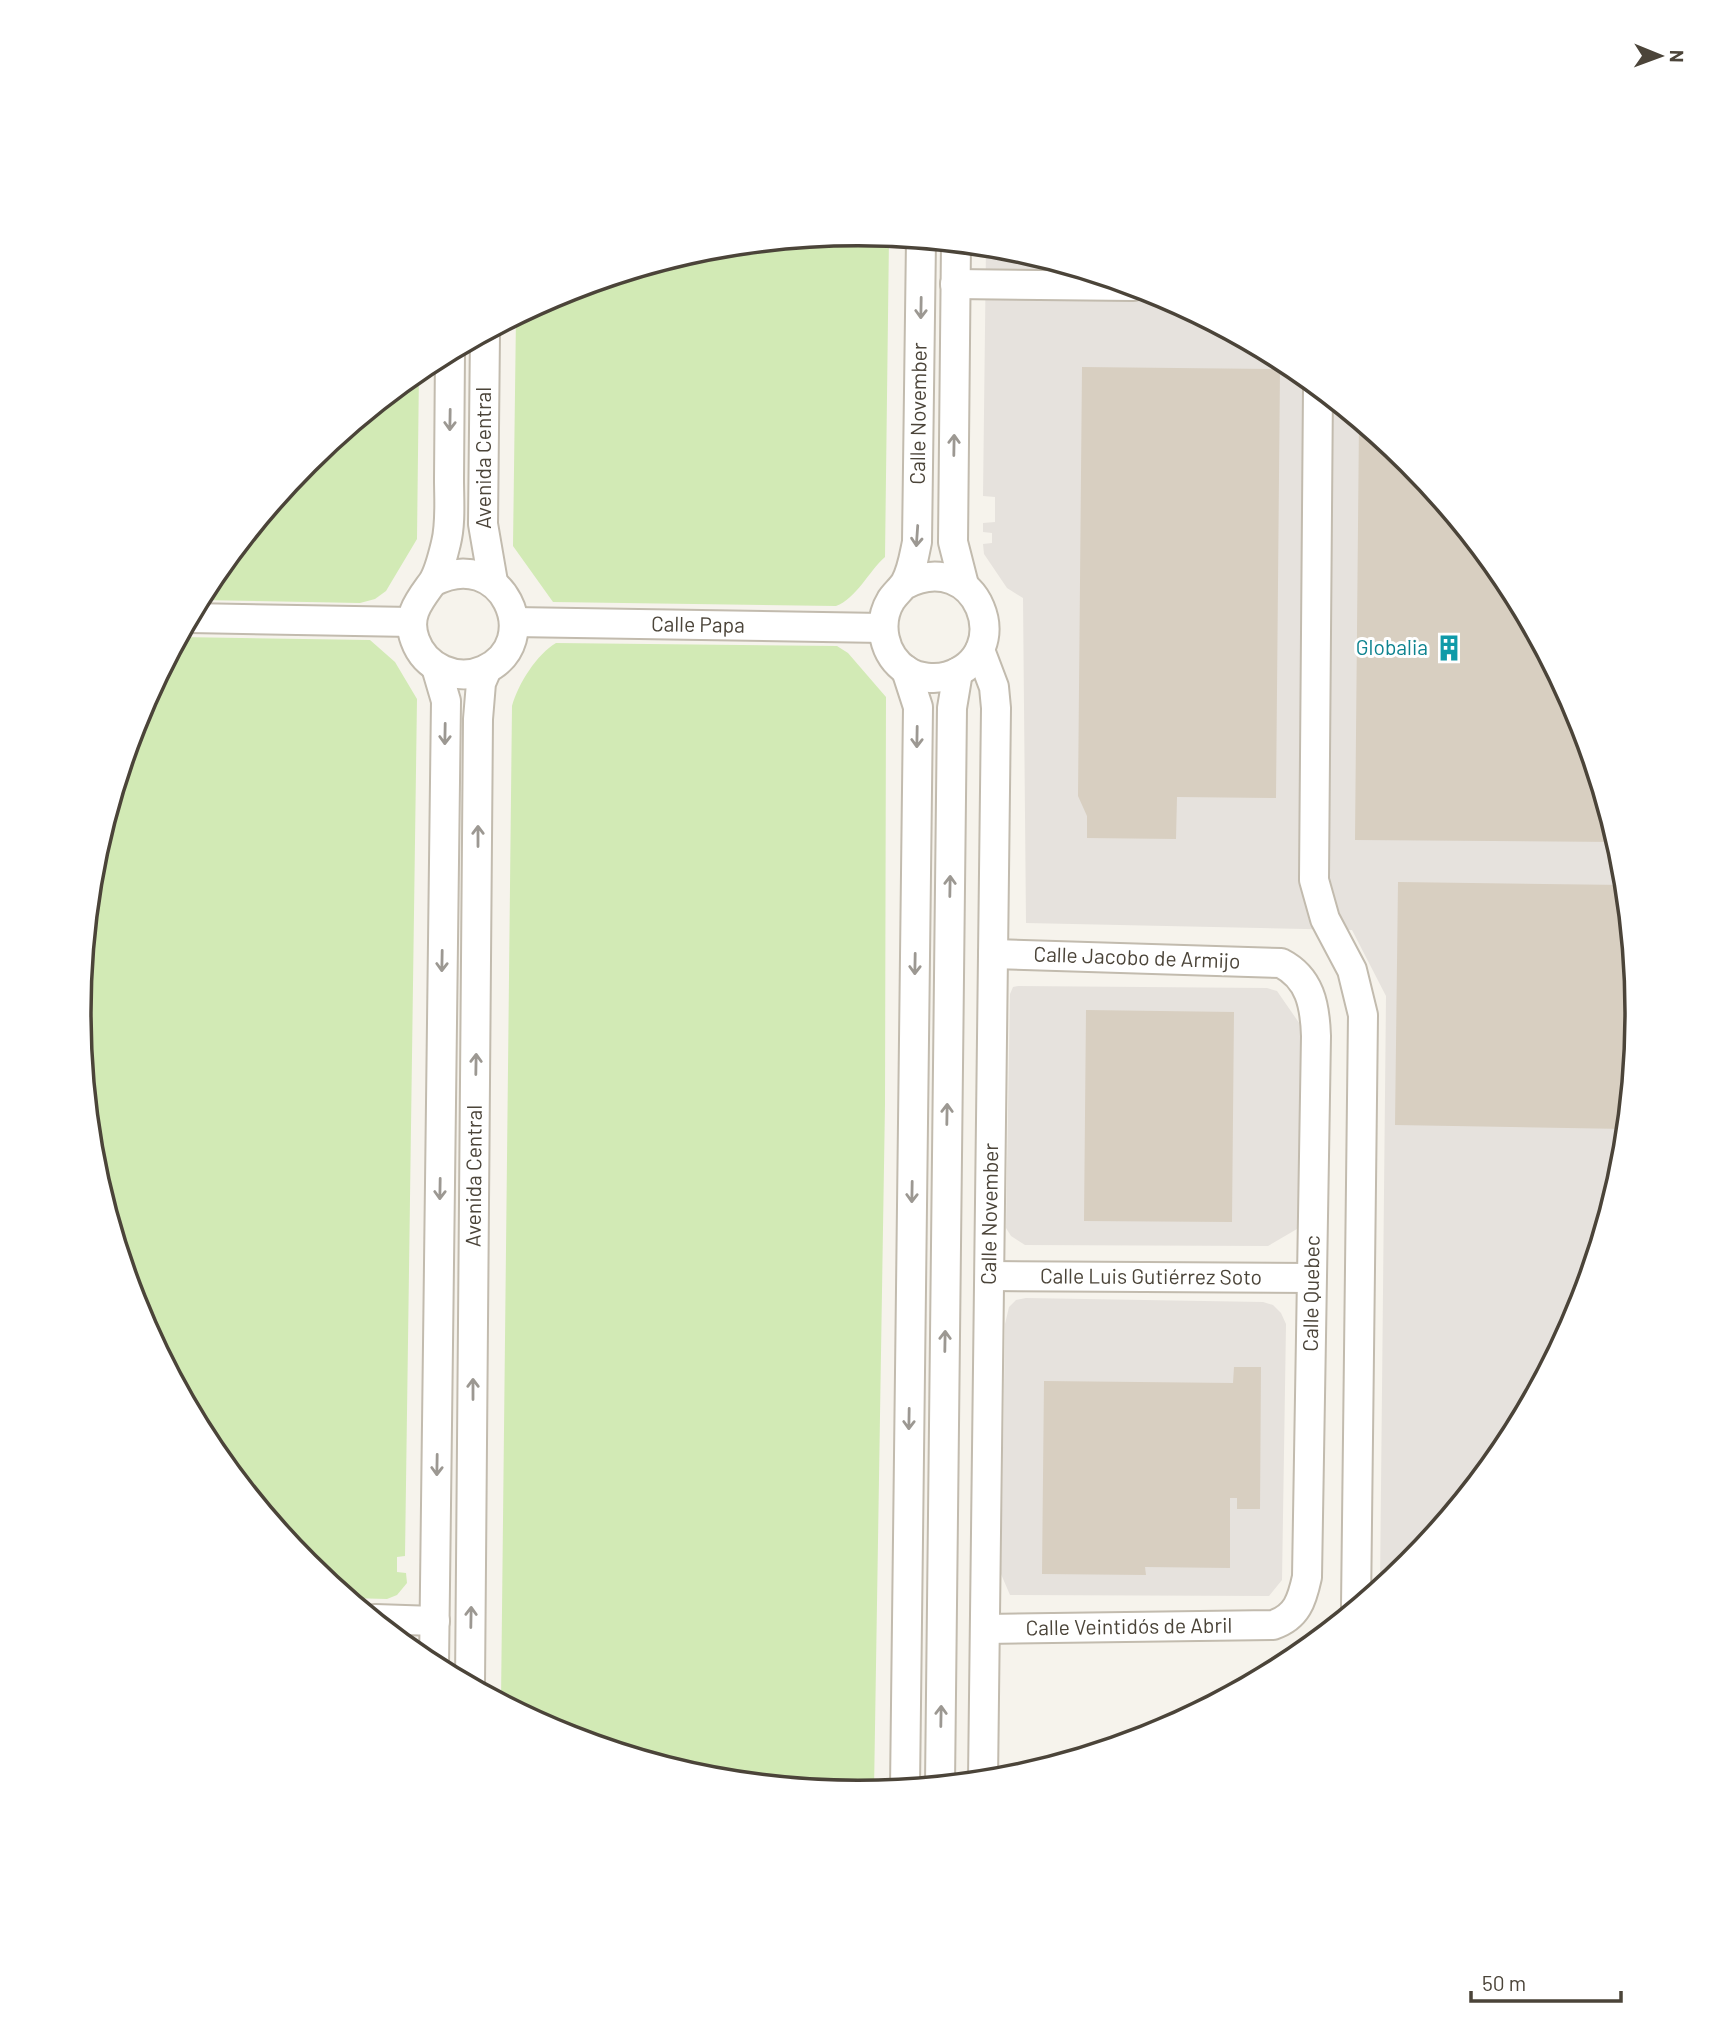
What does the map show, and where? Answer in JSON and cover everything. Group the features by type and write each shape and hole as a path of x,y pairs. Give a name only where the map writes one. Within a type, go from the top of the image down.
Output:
{"street":[{"name":"Calle November","path":"904,585 917,542 921,249"},
{"name":"Calle November","path":"956,253 953,542 964,585"},
{"path":"955,284 1100,285"},
{"name":"Avenida Central","path":"485,344 483,524 493,582"},
{"name":"Avenida Central","path":"433,582 447,540 450,364"},
{"path":"1318,399 1314,880 1325,919 1352,970 1363,1015 1356,1596"},
{"path":"457,573 469,573 493,582 504,593 514,622 507,649 487,669 461,675 436,667 423,655 414,640 412,622 422,593 433,582 457,573"},
{"path":"928,576 940,576 964,585 978,601 985,622 979,650 971,663 958,672 932,678 906,670 894,659 886,645 883,628 885,612 892,597 904,585 928,576"},
{"path":"201,618 412,622"},
{"name":"Calle Papa","path":"514,622 883,628"},
{"name":"Calle November","path":"979,650 994,687 996,708 983,1769"},
{"name":"Avenida Central","path":"434,1652 446,701 436,667"},
{"name":"Avenida Central","path":"470,1675 478,719 481,683 487,669"},
{"path":"905,1778 918,707 906,670"},
{"name":"Calle November","path":"940,1775 952,708 958,672"},
{"name":"Calle Jacobo de Armijo","path":"993,954 1281,963"},
{"name":"Calle Quebec","path":"1273,1625 1286,1620 1296,1611 1307,1577 1315,1012 1303,980 1281,963"},
{"name":"Calle Luis Gutiérrez Soto","path":"990,1276 1311,1278"},
{"path":"388,1619 435,1620"},
{"name":"Calle Veintidós de Abril","path":"985,1629 1273,1625"}],"shaded area":[{"path":"986,257 1057,272 1152,304 1242,349 1284,375 1364,436 1400,471 1435,507 1496,587 1546,674 1567,719 1599,814 1610,863 1623,963 1623,1063 1610,1163 1599,1212 1567,1307 1522,1397 1467,1480 1435,1519 1380,1574 1386,996 1352,930 1026,923 1023,598 1007,588 984,554 983,544 992,543 992,533 983,532 983,523 995,522 995,497 983,496"},
{"path":"1013,987 1267,988 1277,991 1304,1030 1303,1217 1297,1229 1268,1246 1025,1245 1011,1236 1006,1228 1010,994"},
{"path":"1016,1300 1263,1302 1273,1305 1281,1313 1286,1324 1282,1580 1269,1596 1010,1595 1001,1574 1005,1324 1009,1307"}],"green space":[{"path":"889,247 885,557 850,597 836,606 553,602 513,546 516,327 564,304 611,287 708,261 808,248"},
{"path":"419,384 417,539 386,591 375,599 360,603 212,600 249,546 281,507 352,436"},
{"path":"190,637 370,640 395,662 417,699 405,1556 397,1557 397,1572 406,1573 407,1583 397,1595 387,1599 362,1598 352,1590 281,1519 220,1439 170,1352 149,1307 117,1212 106,1163 93,1063 91,1013 98,913 117,814 132,766 149,719"},
{"path":"556,643 837,646 848,653 886,697 885,1104 874,1779 808,1778 758,1773 659,1754 564,1722 501,1691 512,706 529,670"}],"building":[{"path":"1082,367 1274,369 1280,373 1276,798 1177,797 1176,839 1087,838 1087,816 1078,796"},
{"name":"Globalia","path":"1359,432 1435,507 1496,587 1522,630 1567,719 1599,814 1605,842 1355,840"},
{"path":"1398,882 1613,885 1623,963 1625,1013 1623,1063 1615,1129 1395,1125"},
{"path":"1086,1010 1234,1012 1232,1222 1084,1221"},
{"path":"1234,1367 1261,1367 1260,1509 1237,1509 1237,1498 1230,1498 1230,1568 1145,1567 1146,1575 1042,1574 1044,1381 1233,1383"}],"place":[{"name":"Globalia","path":"1449,648"}]}
